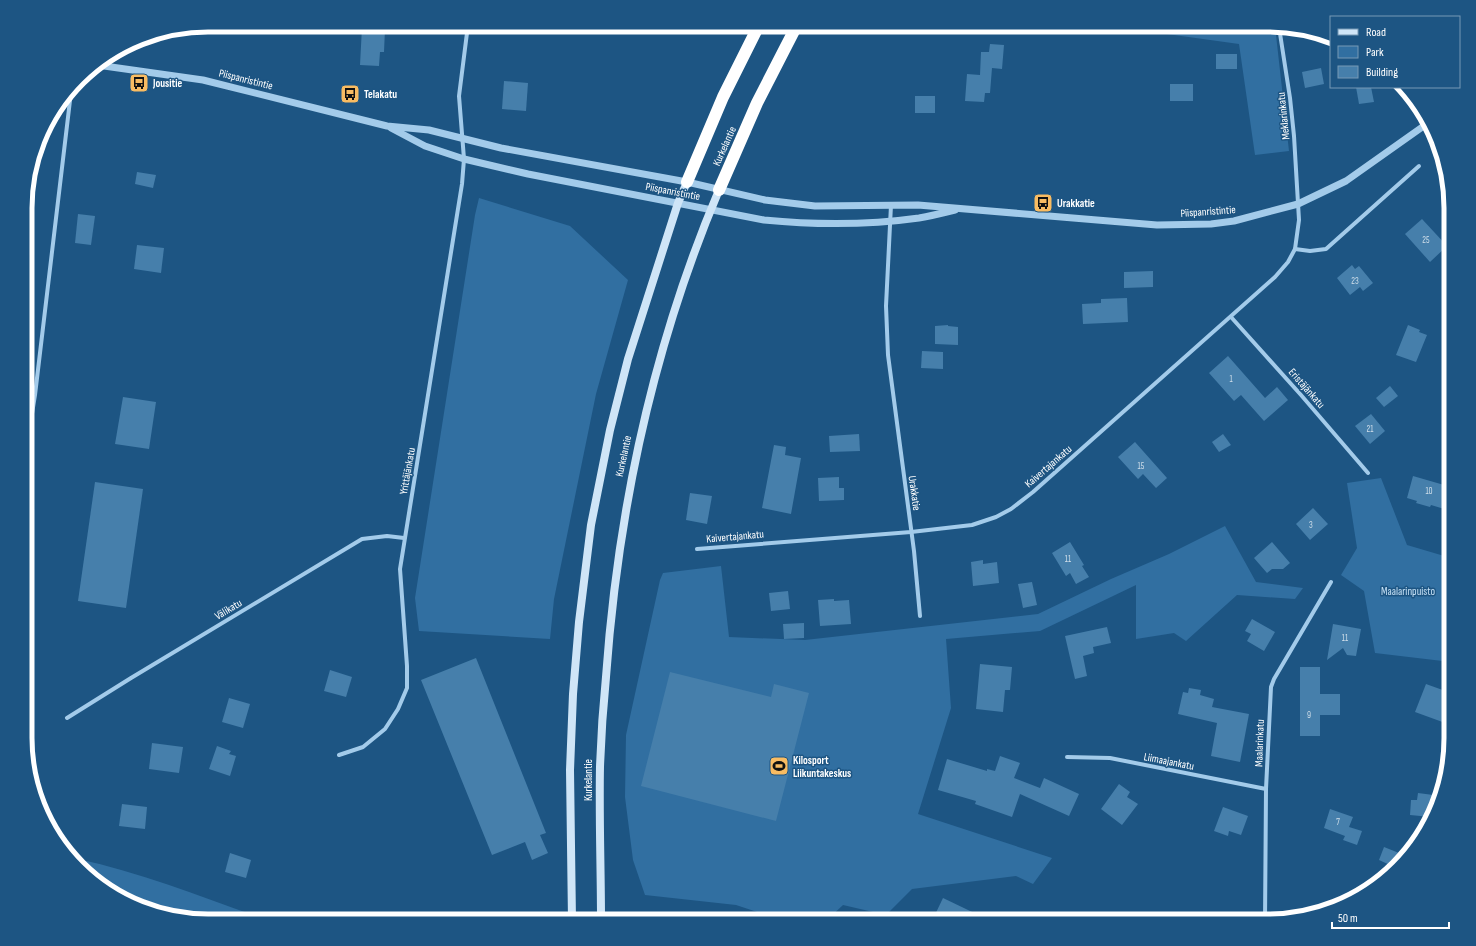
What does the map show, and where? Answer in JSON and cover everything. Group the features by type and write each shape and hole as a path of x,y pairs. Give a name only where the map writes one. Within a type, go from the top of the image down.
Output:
{"highway":[{"name":"Kurkelantie","path":"687,182 723,97 756,32"},
{"name":"Kurkelantie","path":"719,190 757,103 793,32"}],"main road":[{"name":"Kurkelantie","path":"572,914 570,770 573,694 579,622 591,525 610,430 628,359 678,203 687,182"},
{"name":"Kurkelantie","path":"601,914 600,766 610,620 622,528 639,444 657,367 680,292 700,236 719,190"}],"street":[{"path":"464,159 459,96 467,32"},
{"name":"Meklarinkatu","path":"1280,32 1290,98 1298,204"},
{"name":"Piispanristintie","path":"104,66 204,80 387,126 430,130 501,148 687,182 765,200 815,206 918,205 1157,225 1211,224 1234,221 1298,204 1346,181 1424,126"},
{"path":"32,410 70,98"},
{"name":"Piispanristintie","path":"387,126 425,146 464,159 528,174 764,220 799,223 889,221 920,218 963,209"},
{"name":"Yrittäjänkatu","path":"339,755 363,747 385,729 398,709 407,688 408,666 401,595 400,568 404,538 418,465 462,184 464,159"},
{"path":"1295,249 1310,252 1326,249 1419,166"},
{"name":"Kaivertajankatu","path":"697,549 911,532 983,522 996,518 1011,509 1039,487 1276,277 1288,262 1295,249 1299,220 1298,204"},
{"name":"Urakkatie","path":"891,205 889,221 886,306 888,355 911,532 920,616"},
{"name":"Eristäjänkatu","path":"1232,317 1301,394 1368,473"},
{"name":"Välikatu","path":"67,718 362,539 387,536 404,538"},
{"name":"Maalarinkatu","path":"1265,914 1266,788 1270,696 1272,683 1331,582"},
{"name":"Liimaajankatu","path":"1067,757 1110,758 1266,788"}],"green space":[{"path":"1152,32 1276,32 1289,151 1255,155 1239,44"},
{"path":"479,198 570,226 628,280 596,394 554,599 550,639 419,631 415,598 475,215"},
{"name":"Maalarinpuisto","path":"1381,478 1407,545 1444,556 1444,661 1375,653 1364,591 1341,575 1357,548 1347,483"},
{"name":"Kilosport Liikuntakeskus","path":"1225,526 1256,582 1303,588 1295,599 1237,595 1186,641 1174,633 1136,639 1136,585 1040,631 946,639 951,708 918,814 1052,858 1033,884 1016,876 912,889 887,914 843,905 833,914 764,914 736,905 645,895 633,860 625,797 626,735 660,580 663,573 721,566 729,637 805,640 1038,614 1111,579 1169,554"},
{"path":"82,860 151,879 251,914 197,914 185,912 129,895 101,878"}],"building":[{"path":"362,32 385,32 384,52 380,52 379,66 360,65"},
{"path":"990,44 1004,45 1002,69 992,68 990,93 985,93 984,102 965,101 967,74 980,75 981,52 989,52"},
{"path":"1216,54 1237,54 1237,69 1216,69"},
{"path":"1321,68 1324,84 1305,88 1302,72"},
{"path":"504,81 528,83 526,111 502,109"},
{"path":"1170,84 1193,84 1193,101 1170,101"},
{"path":"1356,88 1371,88 1374,102 1359,104"},
{"path":"915,96 935,96 935,113 915,113"},
{"path":"137,172 156,175 153,188 135,184"},
{"path":"78,214 95,216 91,245 75,243"},
{"path":"1422,219 1444,243 1444,249 1430,262 1405,234"},
{"path":"137,245 164,248 161,273 134,269"},
{"path":"1352,265 1355,269 1359,266 1373,283 1363,291 1360,287 1350,295 1337,278"},
{"path":"1153,271 1153,287 1124,288 1124,272"},
{"path":"1127,298 1128,322 1083,324 1082,304 1101,303 1101,299"},
{"path":"948,325 958,327 958,345 935,344 935,326"},
{"path":"1408,325 1427,335 1416,362 1396,355"},
{"path":"922,351 943,352 943,369 921,368"},
{"path":"1228,356 1265,398 1277,387 1288,400 1264,421 1241,395 1234,401 1209,373"},
{"path":"1390,386 1398,396 1384,407 1376,398"},
{"path":"123,397 156,402 149,449 115,444"},
{"path":"1371,414 1385,431 1370,444 1355,426"},
{"path":"859,434 860,451 830,452 829,436"},
{"path":"1223,434 1231,445 1219,452 1212,442"},
{"path":"1135,442 1167,478 1156,488 1143,474 1138,479 1118,457"},
{"path":"774,445 786,447 785,455 801,458 791,514 762,508"},
{"path":"1413,476 1444,485 1444,509 1416,503 1417,501 1407,498"},
{"path":"839,477 839,488 844,488 844,500 819,501 818,478"},
{"path":"95,482 143,489 126,608 78,601"},
{"path":"690,493 712,496 707,524 686,520"},
{"path":"1313,508 1328,524 1310,540 1296,524"},
{"path":"1070,542 1084,565 1082,566 1089,577 1076,584 1070,573 1066,576 1052,553"},
{"path":"1272,542 1290,563 1283,569 1272,569 1267,573 1254,558"},
{"path":"983,560 983,564 997,562 999,583 973,586 971,562"},
{"path":"1032,582 1037,605 1023,608 1018,584"},
{"path":"788,591 790,609 771,611 769,593"},
{"path":"834,599 834,601 849,600 851,624 820,626 818,600"},
{"path":"1252,619 1275,632 1264,651 1247,641 1251,634 1245,631"},
{"path":"804,623 804,638 784,639 783,624"},
{"path":"1333,624 1361,629 1356,656 1347,655 1343,648 1327,660"},
{"path":"1107,627 1111,643 1093,647 1094,653 1083,656 1087,676 1075,679 1065,636"},
{"path":"476,658 546,833 540,835 548,853 532,860 525,842 492,855 421,680"},
{"path":"980,664 1012,667 1010,690 1005,690 1003,712 976,709"},
{"path":"1300,667 1320,667 1320,694 1340,694 1340,715 1320,715 1320,736 1300,736"},
{"path":"330,670 352,677 346,697 324,691"},
{"path":"670,672 771,697 774,684 809,693 776,821 641,786"},
{"path":"1426,684 1444,690 1444,723 1415,712"},
{"path":"1189,688 1201,690 1200,695 1214,699 1212,707 1249,714 1240,762 1211,756 1217,723 1178,714 1183,692 1188,693"},
{"path":"229,698 250,704 243,728 222,722"},
{"path":"152,743 183,747 179,773 149,769"},
{"path":"217,746 231,751 229,754 236,756 230,776 209,769"},
{"path":"1000,756 1020,763 1014,778 1040,788 1044,778 1079,794 1069,816 1020,794 1012,817 975,804 976,801 938,790 947,759 987,771 987,769 995,771"},
{"path":"1119,784 1130,792 1127,797 1138,804 1122,825 1101,809"},
{"path":"1418,793 1435,795 1426,816 1410,815 1411,800 1417,800"},
{"path":"122,804 147,807 145,829 119,826"},
{"path":"1223,807 1248,816 1241,835 1229,831 1228,836 1214,831"},
{"path":"1330,809 1353,817 1349,827 1362,831 1357,845 1343,840 1345,836 1324,828"},
{"path":"1384,847 1399,853 1389,865 1379,860"},
{"path":"230,853 251,860 246,878 225,872"},
{"path":"943,898 976,914 935,914"}],"place":[{"name":"Jousitie","path":"139,83"},
{"name":"Telakatu","path":"350,94"},
{"name":"Urakkatie","path":"1043,203"},
{"name":"Kilosport Liikuntakeskus","path":"779,766"}]}
